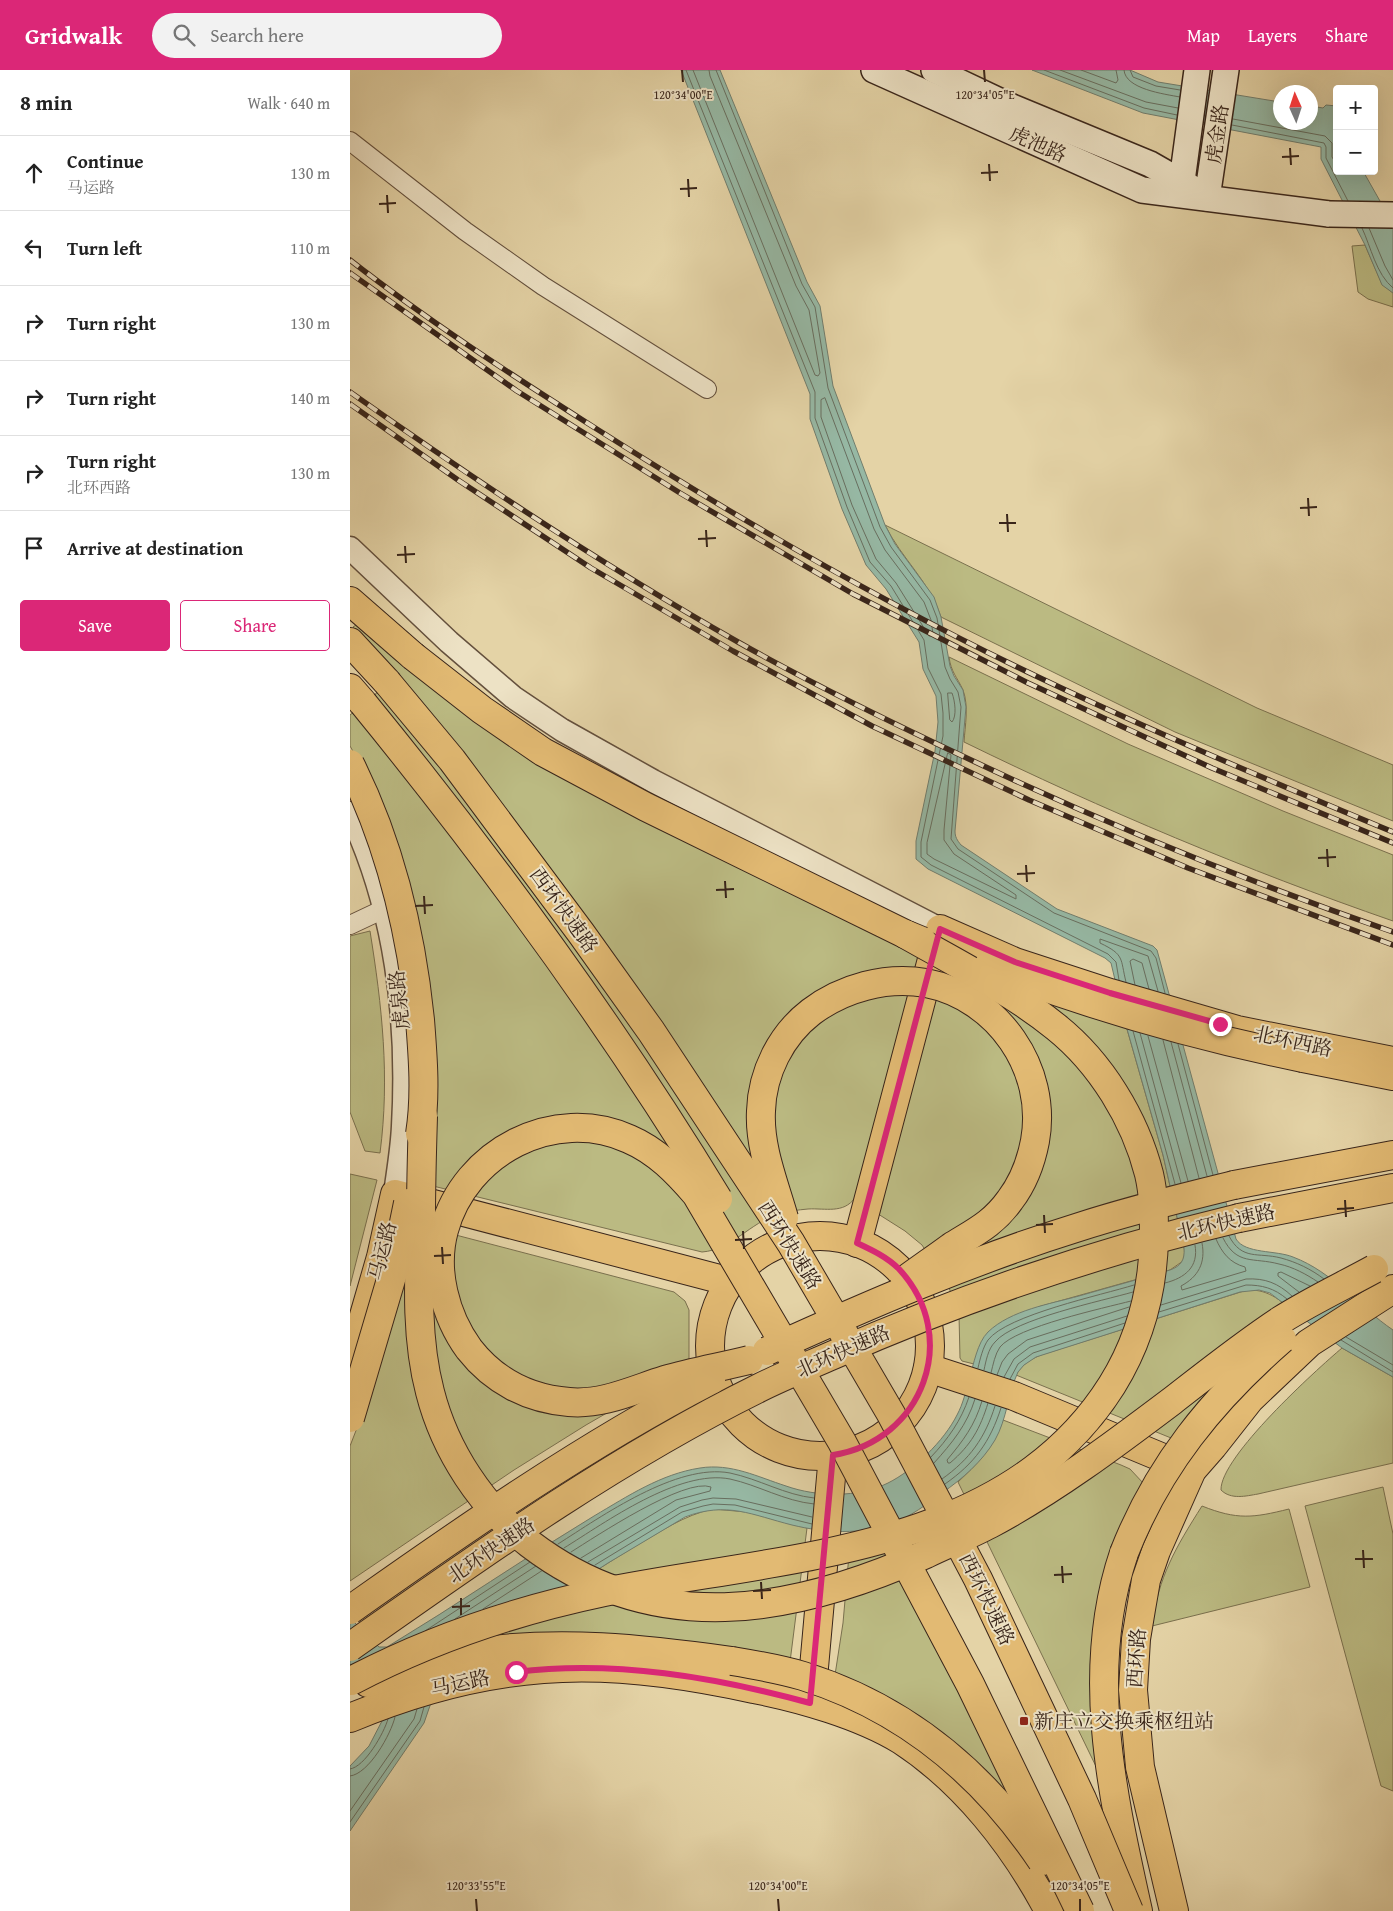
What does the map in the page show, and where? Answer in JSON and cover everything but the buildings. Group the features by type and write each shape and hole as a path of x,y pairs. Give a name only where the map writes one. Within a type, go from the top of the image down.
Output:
{"main road":[{"name":"虎池路","path":"874,70 1142,190 1181,188"},
{"name":"虎池路","path":"934,70 1012,107 1150,164 1181,188 1207,198 1329,214 1393,214"},
{"name":"虎金路","path":"1181,188 1197,70"},
{"name":"虎金路","path":"1207,198 1226,70"},
{"path":"350,601 413,656 482,710 543,752 646,807 905,934 990,982 1043,1016 1068,1037 1090,1061 1112,1091 1133,1129 1143,1156 1151,1187 1154,1219 1151,1287 1141,1324 1126,1360 1090,1417 1046,1460 1005,1489 983,1502 954,1515 841,1550 607,1592 546,1607 404,1654 354,1695"},
{"name":"西环快速路","path":"350,642 387,682 452,760 581,933 651,1031 791,1244 891,1414 978,1579 1082,1800 1128,1911"},
{"name":"西环快速路","path":"356,695 482,852 623,1049 683,1142 797,1331 941,1590 1050,1817 1090,1911"},
{"path":"350,764 379,830 398,894 416,981 422,1039 418,1280 420,1327 427,1382 433,1406 465,1473 499,1517 525,1540 558,1564 585,1578 626,1594 662,1603 699,1607 734,1607 805,1597 875,1576 993,1523 1074,1471 1130,1432 1279,1321 1384,1265"},
{"name":"北环西路","path":"940,929 1015,962 1110,993 1237,1030 1393,1061"},
{"path":"857,1243 940,929"},
{"path":"905,934 1038,986 1178,1029 1303,1058 1393,1076"},
{"path":"791,1244 764,1147 761,1110 764,1084 770,1066 793,1028 830,999 861,987 888,982 915,982 939,987 962,996 982,1010 1010,1036 1024,1058 1033,1080 1038,1105 1038,1124 1028,1168 1010,1201 989,1223 953,1246 873,1303"},
{"path":"350,1418 394,1266 414,1170 422,1116"},
{"path":"749,1360 665,1380 596,1401 572,1402 552,1400 521,1391 495,1375 475,1356 460,1335 450,1312 442,1280 440,1256 444,1230 455,1201 474,1174 505,1148 539,1133 567,1128 593,1129 628,1138 660,1157 682,1178 696,1194 842,1442 970,1684 1080,1911"},
{"name":"北环快速路","path":"350,1610 511,1499 587,1450 677,1397 749,1360 873,1303 1075,1228 1153,1205 1234,1185 1393,1155"},
{"name":"北环快速路","path":"350,1647 528,1524 600,1478 693,1423 760,1388 886,1332 990,1291 1085,1259 1154,1239 1239,1218 1393,1188"},
{"path":"395,1194 731,1282"},
{"name":"马运路","path":"350,1364 381,1257 395,1194"},
{"path":"830,1237 857,1243 885,1258 903,1274 917,1294 928,1324 930,1340 928,1368 924,1383 913,1405 893,1428 868,1445 832,1465 771,1444 742,1424 725,1401 714,1376 710,1348 713,1320 720,1300 740,1271 756,1257 774,1246 801,1238 830,1237"},
{"path":"1138,1911 1113,1790 1104,1708 1103,1669 1108,1616 1124,1553 1139,1517 1160,1480 1187,1439 1217,1402 1254,1363 1285,1336 1384,1265"},
{"path":"928,1368 1014,1396 1192,1470 1250,1399 1309,1343 1382,1295"},
{"path":"832,1465 810,1703 859,1720 881,1730 900,1740 932,1763 974,1804 1012,1849 1048,1911"},
{"name":"西环路","path":"1174,1911 1140,1767 1133,1690 1136,1640 1146,1580 1161,1538 1192,1470"},
{"path":"354,1695 427,1663 469,1653 512,1648 561,1646 612,1647 685,1654 732,1661 802,1676 845,1692 891,1714 924,1735 959,1763 979,1781 1014,1821 1075,1911"},
{"name":"马运路","path":"354,1695 429,1689 479,1677 544,1668 576,1668 627,1670 716,1681 774,1693 810,1703"}],"street":[{"path":"350,141 465,231 544,286 708,389"},
{"path":"350,548 449,642 513,697 562,730 653,781 940,929"},
{"name":"虎泉路","path":"350,813 368,856 391,935 400,999 404,1066 403,1128 395,1194"},
{"path":"350,925 384,909"}],"shaded area":[{"path":"1365,245 1382,284 1393,293 1393,307 1368,299 1358,292 1352,246"},
{"path":"885,525 1257,708 1393,765 1393,821 1175,732 941,617 930,592"},
{"path":"359,623 390,650 926,956 855,1198 850,1203 840,1208 808,1209 778,1214 758,1223 722,1246 702,1252 433,1186 363,769 350,746 350,715 396,677 353,627"},
{"path":"949,657 1128,744 1283,811 1393,855 1393,921 1283,881 1176,838 964,742 965,696 953,671"},
{"path":"370,931 383,1042 384,1097 380,1153 365,1151 350,1112 350,936"},
{"path":"941,961 1125,1022 1163,1155 1185,1252 1183,1261 1170,1270 1038,1307 980,1346 974,1364 962,1361 960,1358 959,1315 948,1285 922,1245 905,1231 875,1212"},
{"path":"350,1174 377,1180 350,1286"},
{"path":"429,1228 674,1292 685,1301 689,1310 689,1375 612,1410 586,1425 514,1470 350,1581 350,1446 364,1410 404,1278"},
{"path":"1247,1290 1269,1294 1299,1316 1176,1440 1016,1375 1024,1365 1040,1356"},
{"path":"1342,1348 1393,1377 1393,1463 1249,1496 1229,1495 1221,1490 1225,1475 1252,1436 1292,1394"},
{"path":"1003,1420 1130,1469 1144,1484 1127,1535 1106,1787 958,1482 990,1446"},
{"path":"1383,1487 1393,1534 1393,1791 1381,1786 1305,1506"},
{"path":"1202,1506 1225,1514 1245,1516 1255,1516 1289,1509 1310,1587 1152,1626 1164,1577 1176,1549"},
{"path":"713,1509 747,1512 807,1528 790,1662 484,1639 663,1530 692,1515"},
{"path":"884,1527 1033,1818 983,1768 835,1675 843,1623 851,1532"}],"water":[{"path":"681,70 720,70 807,282 820,306 833,386 885,525 895,544 934,597 941,617 950,666 963,690 966,707 955,831 957,840 961,845 1057,909 1153,946 1157,950 1236,1239 1246,1247 1293,1257 1321,1272 1393,1330 1393,1377 1342,1348 1270,1293 1259,1290 1240,1292 1036,1357 1024,1365 1018,1372 999,1432 984,1456 957,1482 906,1517 881,1527 843,1532 805,1528 739,1511 714,1510 700,1512 685,1517 608,1563 525,1617 484,1639 442,1671 424,1723 350,1831 350,1766 369,1746 383,1719 350,1672 350,1618 379,1647 387,1647 619,1501 658,1481 686,1471 723,1467 755,1475 798,1490 824,1494 864,1491 888,1483 918,1463 936,1445 951,1425 963,1402 981,1342 997,1324 1031,1309 1170,1270 1180,1264 1184,1256 1184,1248 1163,1155 1125,1022 1111,963 1105,958 928,869 916,859 916,841 935,751 938,722 936,696 923,669 919,642 886,589 866,565 842,509 810,419 810,394"},
{"path":"1032,70 1130,70 1158,82 1273,101 1273,130 1318,130 1318,107 1333,106 1333,175 1365,175 1393,224 1393,293 1382,285 1365,245 1321,159 1321,147 1143,113"}],"railway":[{"path":"350,260 439,325 561,406 700,493 866,589 979,648 1080,697 1213,756 1393,832"},
{"path":"350,273 517,391 680,493 853,594 1028,683 1212,768 1393,843"},
{"path":"350,392 445,458 590,553 738,642 824,688 971,760 1127,830 1232,873 1393,932"},
{"path":"350,404 458,480 591,568 733,651 872,726 1029,800 1188,868 1393,945"}],"place":[{"name":"新庄立交换乘枢纽站","path":"1024,1721"}],"route":[{"path":"516,1672 544,1668 576,1668 627,1670 676,1675 724,1682 810,1703 833,1455 856,1450 868,1445 898,1424 919,1394 928,1368 930,1355 928,1324 917,1294 898,1268 872,1249 857,1243 940,929 1015,962 1110,993 1220,1024"}]}
